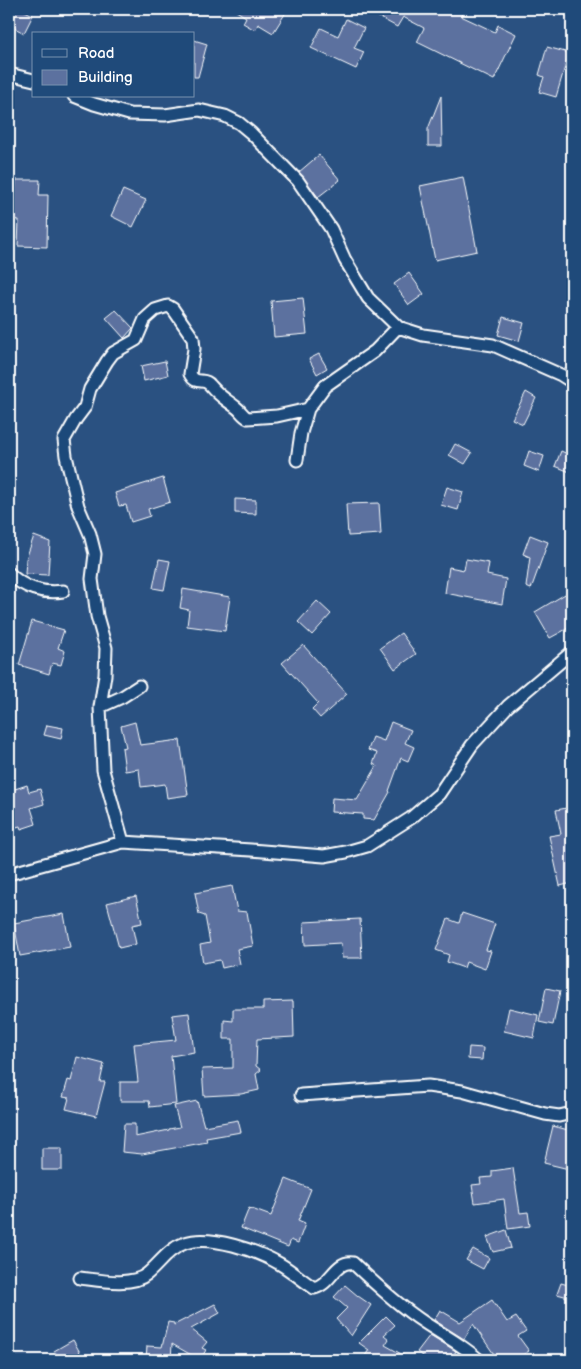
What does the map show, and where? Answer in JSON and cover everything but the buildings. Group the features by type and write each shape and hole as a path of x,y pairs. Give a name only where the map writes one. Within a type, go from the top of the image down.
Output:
{"street":[{"path":"9,74 32,80"},
{"path":"79,98 129,114 165,115 199,110 225,116 239,124 252,133 298,182 331,229 345,260 368,298 398,327 423,335 493,345 562,375 572,382"},
{"path":"123,842 104,770 100,707 105,675 106,648 97,616 92,579 95,554 90,534 78,506 64,440 85,407 90,389 106,360 113,353 136,340 145,318 155,310 168,306 193,338 194,349 190,374 195,380 209,384 218,396 248,418 277,416 308,409"},
{"path":"297,460 301,433 308,409 325,386 375,351 398,327"},
{"path":"9,573 20,583 37,590 63,591"},
{"path":"9,874 123,842 324,856 367,846 411,818 439,794 478,738 508,706 572,652"},
{"path":"100,707 122,698 139,686"},
{"path":"301,1095 428,1086 462,1091 545,1114 559,1116 572,1113"},
{"path":"80,1278 126,1282 146,1276 163,1257 174,1248 186,1242 211,1241 228,1243 280,1264 314,1288 321,1286 342,1264 353,1262 404,1308 480,1360"}]}
